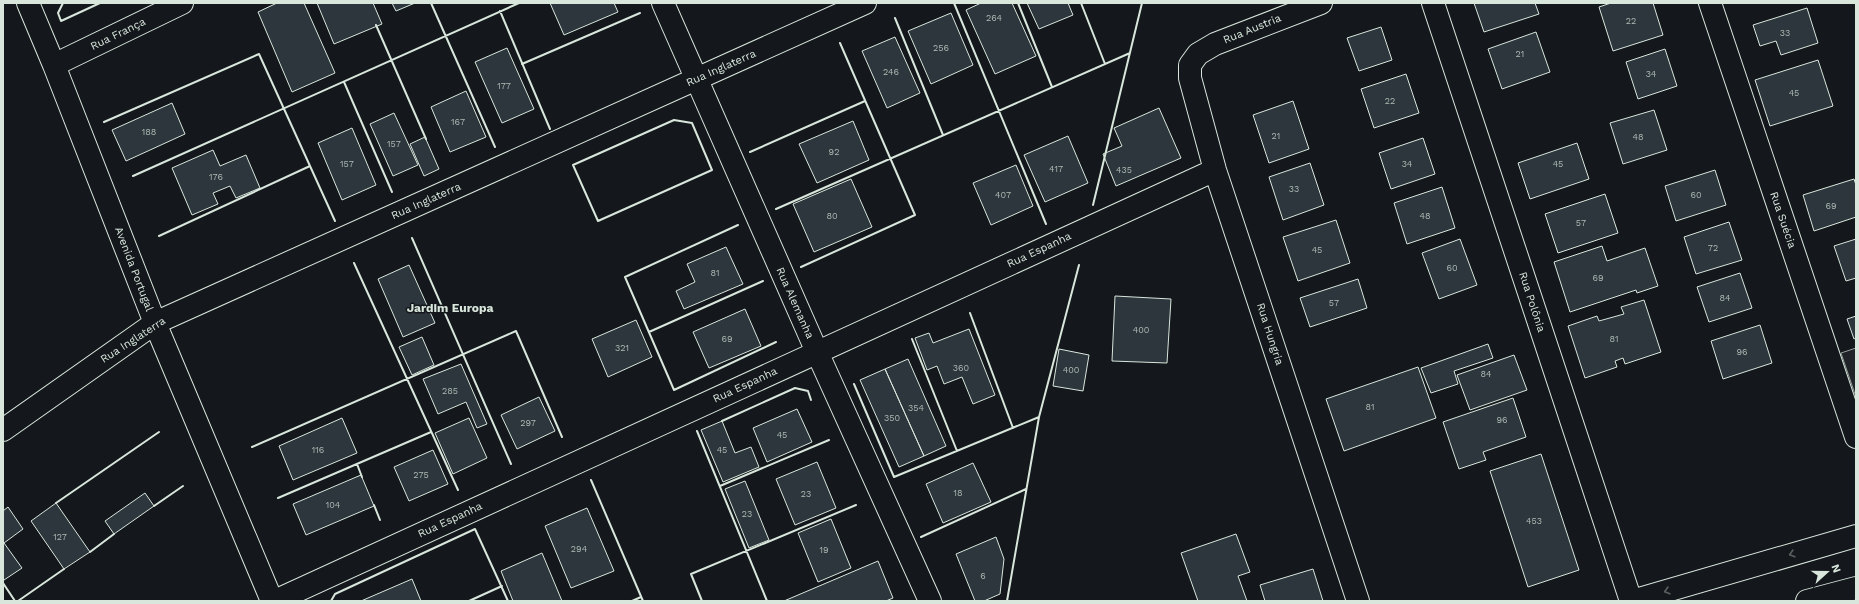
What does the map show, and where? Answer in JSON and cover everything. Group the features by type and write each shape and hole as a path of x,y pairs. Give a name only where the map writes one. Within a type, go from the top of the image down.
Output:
{"street":[{"name":"Rua França","path":"54,65 182,3"},
{"name":"Rua Alemanha","path":"663,3 817,352 930,601"},
{"name":"Rua Inglaterra","path":"3,430 155,323 865,3"},
{"name":"Rua Austria","path":"1190,65 1198,54 1215,44 1321,3"},
{"name":"Rua Polônia","path":"1433,3 1632,601"},
{"name":"Rua Suécia","path":"1710,3 1856,437"},
{"name":"Avenida Portugal","path":"34,7 54,65 155,323 273,601"},
{"name":"Rua Hungria","path":"1190,65 1190,78 1215,170 1358,601"},
{"name":"Rua Espanha","path":"273,601 1215,170"},
{"path":"1632,601 1856,536"},
{"path":"1807,601 1856,588"}],"shaded area":[{"path":"1856,348 1856,397 1841,353"}],"building":[{"path":"277,3 304,3 335,73 292,92 258,12"},
{"path":"317,3 373,3 382,24 334,44"},
{"path":"392,3 415,3 396,11"},
{"path":"550,3 614,3 618,12 564,35"},
{"path":"981,3 1012,3 1036,56 995,74 966,10"},
{"path":"1027,3 1068,3 1073,15 1039,29"},
{"path":"1474,3 1535,3 1539,14 1484,32"},
{"path":"1611,3 1653,3 1663,35 1613,51 1599,7"},
{"path":"1807,8 1818,43 1781,55 1776,41 1760,46 1753,25"},
{"path":"951,13 973,65 931,84 908,31"},
{"path":"1381,27 1392,60 1359,71 1347,38"},
{"path":"1536,32 1550,72 1502,89 1488,49"},
{"path":"895,37 920,93 887,108 862,51"},
{"path":"507,48 534,109 502,123 475,62"},
{"path":"1665,49 1677,86 1638,99 1626,62"},
{"path":"1818,60 1833,106 1770,126 1755,80"},
{"path":"1406,74 1419,113 1374,128 1361,89"},
{"path":"466,91 486,137 450,152 431,107"},
{"path":"1293,101 1309,149 1269,163 1253,115"},
{"path":"172,103 185,134 126,161 112,130"},
{"path":"1159,108 1181,158 1116,186 1103,154 1122,146 1114,128"},
{"path":"1654,110 1667,150 1623,164 1610,123"},
{"path":"394,113 418,165 393,176 370,124"},
{"path":"853,121 869,160 817,183 799,144"},
{"path":"352,128 376,185 342,200 318,143"},
{"path":"1068,136 1088,183 1045,202 1024,155"},
{"path":"425,137 439,169 424,176 410,144"},
{"path":"1423,138 1435,174 1391,189 1379,153"},
{"path":"1577,143 1589,179 1530,199 1518,163"},
{"path":"213,150 220,166 246,155 260,188 236,198 230,186 213,193 218,204 192,215 172,168"},
{"path":"1310,163 1324,205 1283,220 1269,177"},
{"path":"1016,165 1033,206 991,225 973,183"},
{"path":"1715,170 1726,205 1676,221 1665,186"},
{"path":"851,179 872,227 814,252 793,204"},
{"path":"1854,179 1856,185 1856,217 1814,231 1803,195"},
{"path":"1442,187 1455,228 1407,244 1394,203"},
{"path":"1605,194 1618,233 1558,253 1545,214"},
{"path":"1336,220 1350,263 1298,281 1283,237"},
{"path":"1729,222 1742,260 1696,274 1684,237"},
{"path":"1460,239 1477,285 1439,299 1422,253"},
{"path":"1856,239 1856,278 1846,281 1834,246"},
{"path":"1602,246 1607,261 1645,248 1658,286 1637,293 1636,290 1570,312 1554,262"},
{"path":"726,247 743,284 684,309 676,291 695,282 687,264"},
{"path":"409,265 435,323 403,337 378,279"},
{"path":"1740,273 1752,308 1709,322 1697,287"},
{"path":"1358,279 1367,308 1310,327 1300,298"},
{"path":"1115,296 1171,299 1167,363 1112,361"},
{"path":"1644,300 1661,352 1625,364 1623,358 1615,361 1617,367 1585,378 1568,326 1597,316 1599,321 1624,314 1621,307"},
{"path":"745,309 761,346 709,368 693,332"},
{"path":"1856,316 1856,338 1854,339 1847,319"},
{"path":"636,320 652,357 608,377 592,339"},
{"path":"1760,325 1772,363 1723,379 1711,341"},
{"path":"969,329 995,395 973,404 962,377 944,384 937,366 927,370 915,338 929,333 933,343"},
{"path":"422,337 434,365 412,375 399,347"},
{"path":"1488,344 1493,358 1454,371 1458,384 1431,393 1421,368"},
{"path":"1059,349 1089,355 1083,391 1053,386"},
{"path":"1514,355 1527,390 1470,410 1457,375"},
{"path":"908,359 946,446 924,456 885,369"},
{"path":"461,364 487,424 477,428 466,402 438,414 423,379"},
{"path":"1418,367 1436,418 1344,451 1326,399"},
{"path":"885,369 924,456 899,467 860,380"},
{"path":"539,397 555,431 517,449 501,415"},
{"path":"1513,398 1526,437 1483,452 1486,460 1459,469 1443,422"},
{"path":"797,409 812,442 767,462 753,428"},
{"path":"342,418 357,453 293,480 279,446"},
{"path":"469,418 487,458 453,474 435,433"},
{"path":"722,421 735,453 751,447 759,467 723,482 701,430"},
{"path":"433,450 448,484 409,501 394,467"},
{"path":"1541,454 1579,570 1528,587 1490,471"},
{"path":"817,462 836,508 795,525 776,479"},
{"path":"973,463 991,502 943,523 926,484"},
{"path":"361,475 374,506 306,535 293,504"},
{"path":"745,481 769,540 749,548 725,489"},
{"path":"145,493 154,506 114,534 105,521"},
{"path":"56,503 90,552 64,569 31,521"},
{"path":"8,507 23,529 4,543 22,568 4,580 3,511"},
{"path":"587,508 614,571 571,588 545,526"},
{"path":"831,519 851,568 818,582 798,533"},
{"path":"1236,534 1250,572 1238,576 1247,601 1198,601 1181,553"},
{"path":"996,537 1004,559 1000,594 984,601 975,601 956,554"},
{"path":"542,553 562,601 513,601 501,571"},
{"path":"878,561 893,598 886,601 784,601"},
{"path":"1313,569 1323,601 1265,601 1260,585"},
{"path":"412,579 421,601 361,601"}],"wall":[{"path":"63,3 58,13 61,21 100,3"},
{"path":"431,3 495,147"},
{"path":"133,176 519,3"},
{"path":"954,3 1046,224"},
{"path":"1018,3 1052,87"},
{"path":"1081,3 1105,64"},
{"path":"1093,205 1142,3"},
{"path":"500,11 550,129"},
{"path":"522,64 640,13"},
{"path":"895,18 943,135"},
{"path":"376,25 426,139"},
{"path":"801,267 915,215 840,43"},
{"path":"776,209 1130,53"},
{"path":"104,122 259,54 310,166 159,236"},
{"path":"344,82 392,192"},
{"path":"750,152 865,101"},
{"path":"674,120 692,123 712,170 598,221 573,165 674,120"},
{"path":"310,166 335,221"},
{"path":"738,225 625,277 674,390 776,342"},
{"path":"412,238 511,464"},
{"path":"354,263 458,490"},
{"path":"1007,601 1039,417 1079,265"},
{"path":"649,332 763,281"},
{"path":"970,313 1013,428"},
{"path":"252,447 516,331 562,437"},
{"path":"912,339 957,451"},
{"path":"854,384 894,477 1039,417"},
{"path":"722,421 795,388 808,391 811,400"},
{"path":"697,431 767,601"},
{"path":"56,503 159,432"},
{"path":"278,498 431,432"},
{"path":"720,486 829,440"},
{"path":"357,464 362,477"},
{"path":"591,480 643,601"},
{"path":"154,506 183,486"},
{"path":"921,537 1026,489"},
{"path":"374,505 380,520"},
{"path":"702,601 691,574 856,505"},
{"path":"331,601 335,594 475,529 508,601"},
{"path":"90,552 114,534"},
{"path":"18,601 64,569"},
{"path":"3,583 15,601"},
{"path":"469,601 502,586"},
{"path":"632,601 641,597"}],"district":[{"name":"Jardim Europa","path":"450,308"}]}
